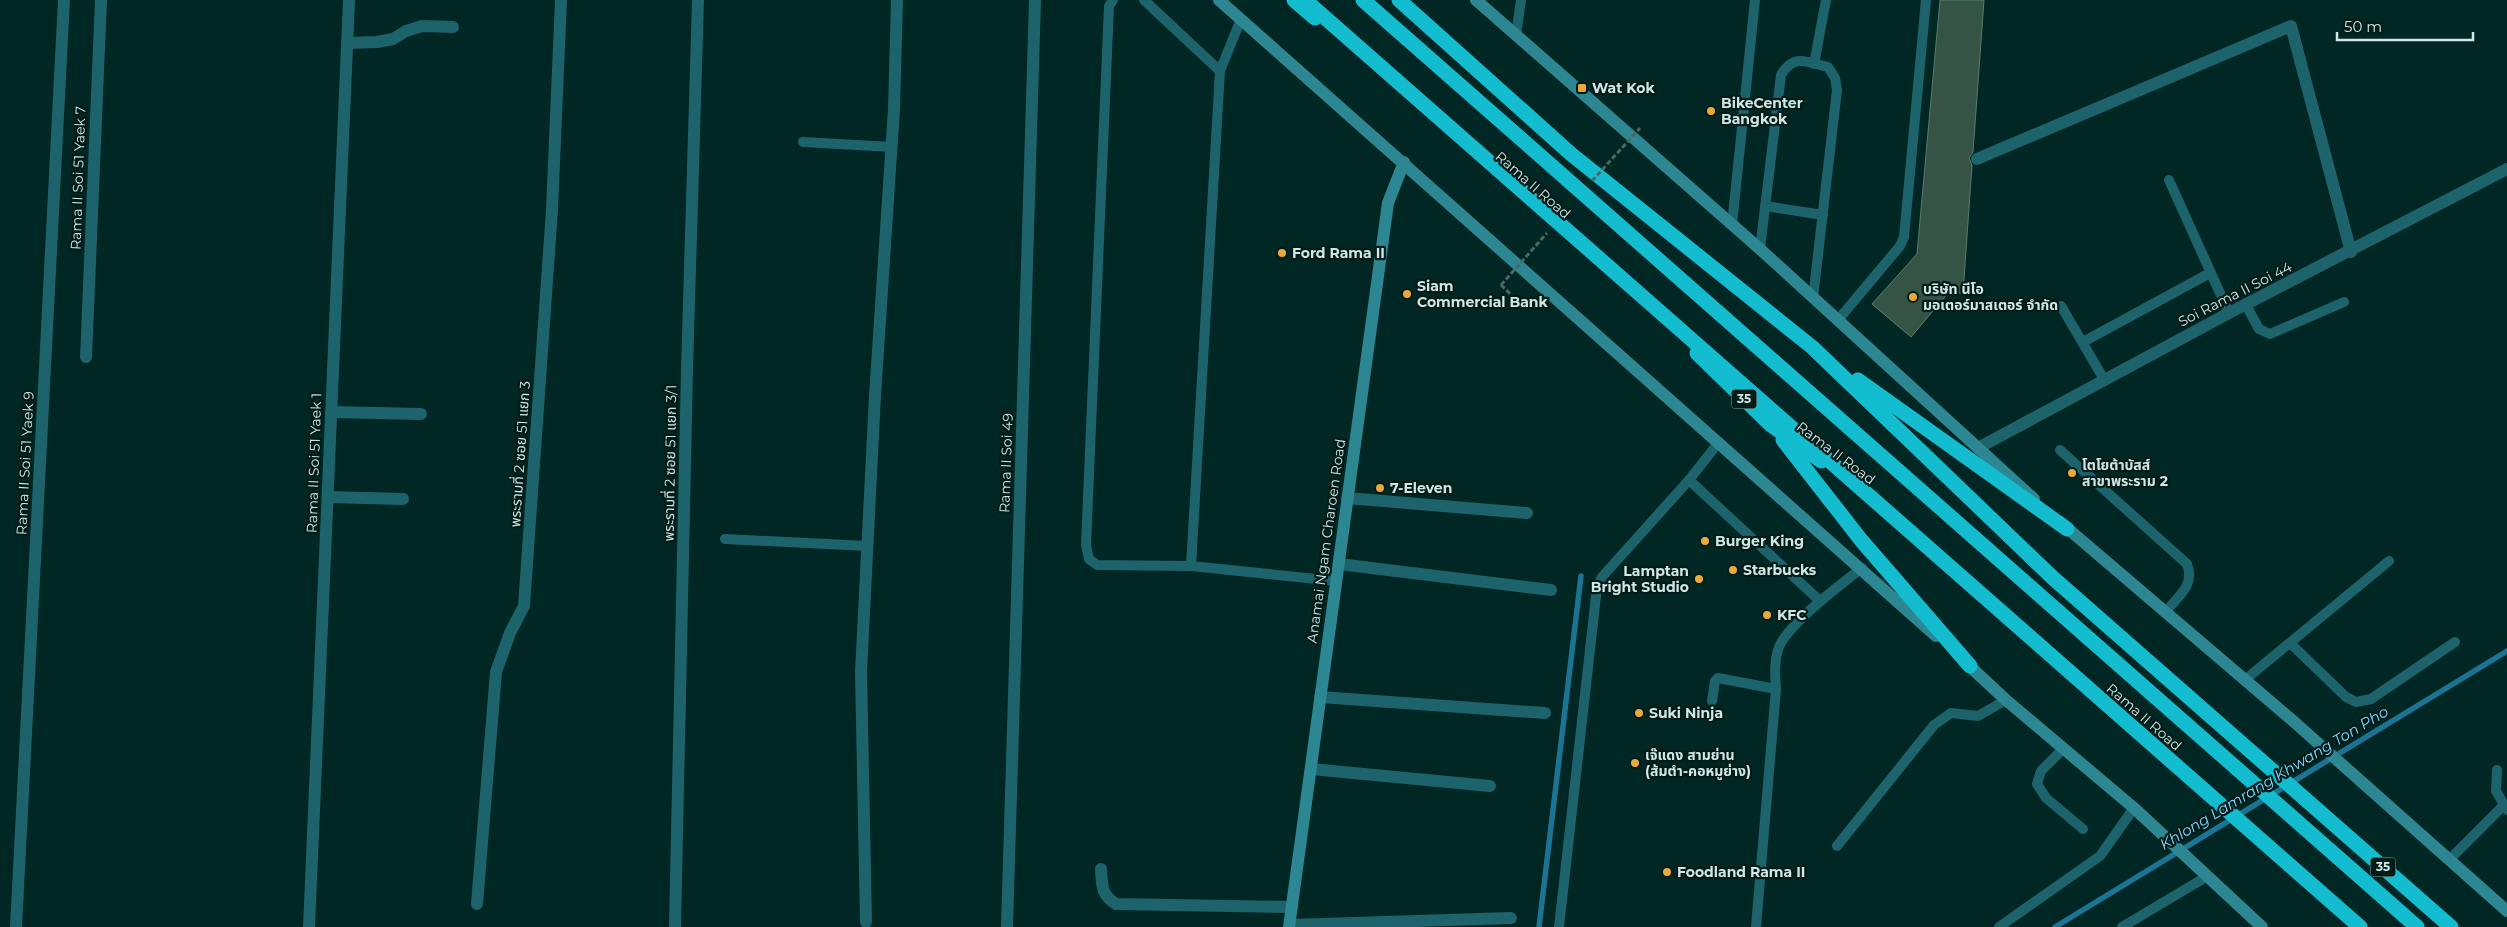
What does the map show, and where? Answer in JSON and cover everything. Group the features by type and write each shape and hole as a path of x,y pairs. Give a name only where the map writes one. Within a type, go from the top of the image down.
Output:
{"highway":[{"name":"Rama II Road","path":"1294,0 1652,309 1771,425 1851,482 2361,927"},
{"path":"1363,0 2418,927"},
{"name":"35","path":"1399,0 1571,154 1812,347 2053,578 2451,927"},
{"path":"1307,2 2361,927"},
{"path":"1812,347 2067,529"},
{"path":"1771,425 1862,540 1970,666"}],"main road":[{"path":"1219,0 1862,568 2006,700 2134,808 2206,877 2262,927"},
{"path":"1476,0 1760,249 2067,529 2246,679 2507,911"},
{"name":"Anamai Ngam Charoen Road","path":"1290,926 1388,203 1404,162"}],"street":[{"name":"Rama II Soi 51 Yaek 9","path":"16,927 64,0"},
{"name":"Rama II Soi 51 Yaek 7","path":"86,357 101,0"},
{"name":"Rama II Soi 51 Yaek 1","path":"309,927 349,0"},
{"name":"พระรามที่ 2 ซอย 51 แยก 3","path":"477,904 496,672 510,633 524,606 552,210 561,0"},
{"name":"พระรามที่ 2 ซอย 51 แยก 3/1","path":"674,927 698,0"},
{"path":"866,922 861,672 875,396 892,147 896,0"},
{"name":"Rama II Soi 49","path":"1007,927 1035,0"},
{"path":"346,42 377,42 394,39 406,31 422,26 453,27"},
{"path":"1977,159 2291,26 2351,252"},
{"name":"Soi Rama II Soi 44","path":"1978,448 2228,313 2351,252 2507,169"},
{"path":"331,412 421,414"},
{"path":"328,496 403,499"},
{"path":"1348,498 1527,513"},
{"path":"1338,564 1551,590"},
{"path":"1320,697 1544,713"},
{"path":"1311,769 1490,786"},
{"path":"1101,869 1102,888 1106,898 1116,904 1292,906"},
{"path":"1290,926 1511,918"}],"lane":[{"path":"1114,0 1109,6 1086,544 1089,559 1097,565 1191,566 1336,581"},
{"path":"1144,0 1220,71"},
{"path":"1516,34 1521,0"},
{"path":"1732,225 1755,0"},
{"path":"1814,64 1826,0"},
{"path":"1838,320 1900,246 1904,237 1926,0"},
{"path":"1191,566 1220,71 1241,19"},
{"path":"1760,249 1781,75 1787,65 1799,60 1828,67 1835,78 1837,90 1813,298"},
{"path":"803,142 892,147"},
{"path":"2169,180 2228,313"},
{"path":"1765,206 1823,215"},
{"path":"2083,342 2210,273"},
{"path":"2246,305 2259,329 2270,334 2344,302"},
{"path":"2061,306 2105,381"},
{"path":"1559,927 1597,586 1602,577 1689,480 1719,442"},
{"path":"2060,450 2187,564 2191,574 2188,585 2165,612"},
{"path":"1689,480 1820,601"},
{"path":"725,539 867,546"},
{"path":"2246,679 2389,561"},
{"path":"1756,927 1776,689 1775,667 1780,646 1820,601 1862,568"},
{"path":"2290,643 2346,697 2356,702 2371,699 2455,642"},
{"path":"1712,701 1715,681 1718,678 1776,689"},
{"path":"1837,846 1934,725 1951,713 1978,716 2006,700"},
{"path":"2064,748 2041,770 2037,784 2046,798 2083,829"},
{"path":"2449,860 2505,808 2496,791 2497,770"},
{"path":"1999,927 2100,856 2134,808"},
{"path":"2122,927 2206,877"}],"path":[{"path":"1501,285 1518,301"}],"building":[{"path":"1940,0 1984,0 1973,152 1969,158 1972,165 1963,293 1948,293 1911,337 1872,304 1917,254"}],"waterway":[{"path":"1539,927 1581,576"},
{"name":"Khlong Lamrang Khwang Ton Pho","path":"2055,927 2507,651"}],"place":[{"name":"Wat Kok","path":"1582,88"},
{"name":"BikeCenter Bangkok","path":"1711,111"},
{"name":"Ford Rama II","path":"1282,253"},
{"name":"Siam Commercial Bank","path":"1407,294"},
{"name":"บริษัท นีโอ มอเตอร์มาสเตอร์ จำกัด","path":"1913,297"},
{"name":"โตโยต้าบัสส์ สาขาพระราม 2","path":"2072,473"},
{"name":"7-Eleven","path":"1380,488"},
{"name":"Burger King","path":"1705,541"},
{"name":"Starbucks","path":"1733,570"},
{"name":"Lamptan Bright Studio","path":"1699,579"},
{"name":"KFC","path":"1767,615"},
{"name":"Suki Ninja","path":"1639,713"},
{"name":"เจ๊แดง สามย่าน (ส้มตำ-คอหมูย่าง)","path":"1635,763"},
{"name":"Foodland Rama II","path":"1667,872"}]}
